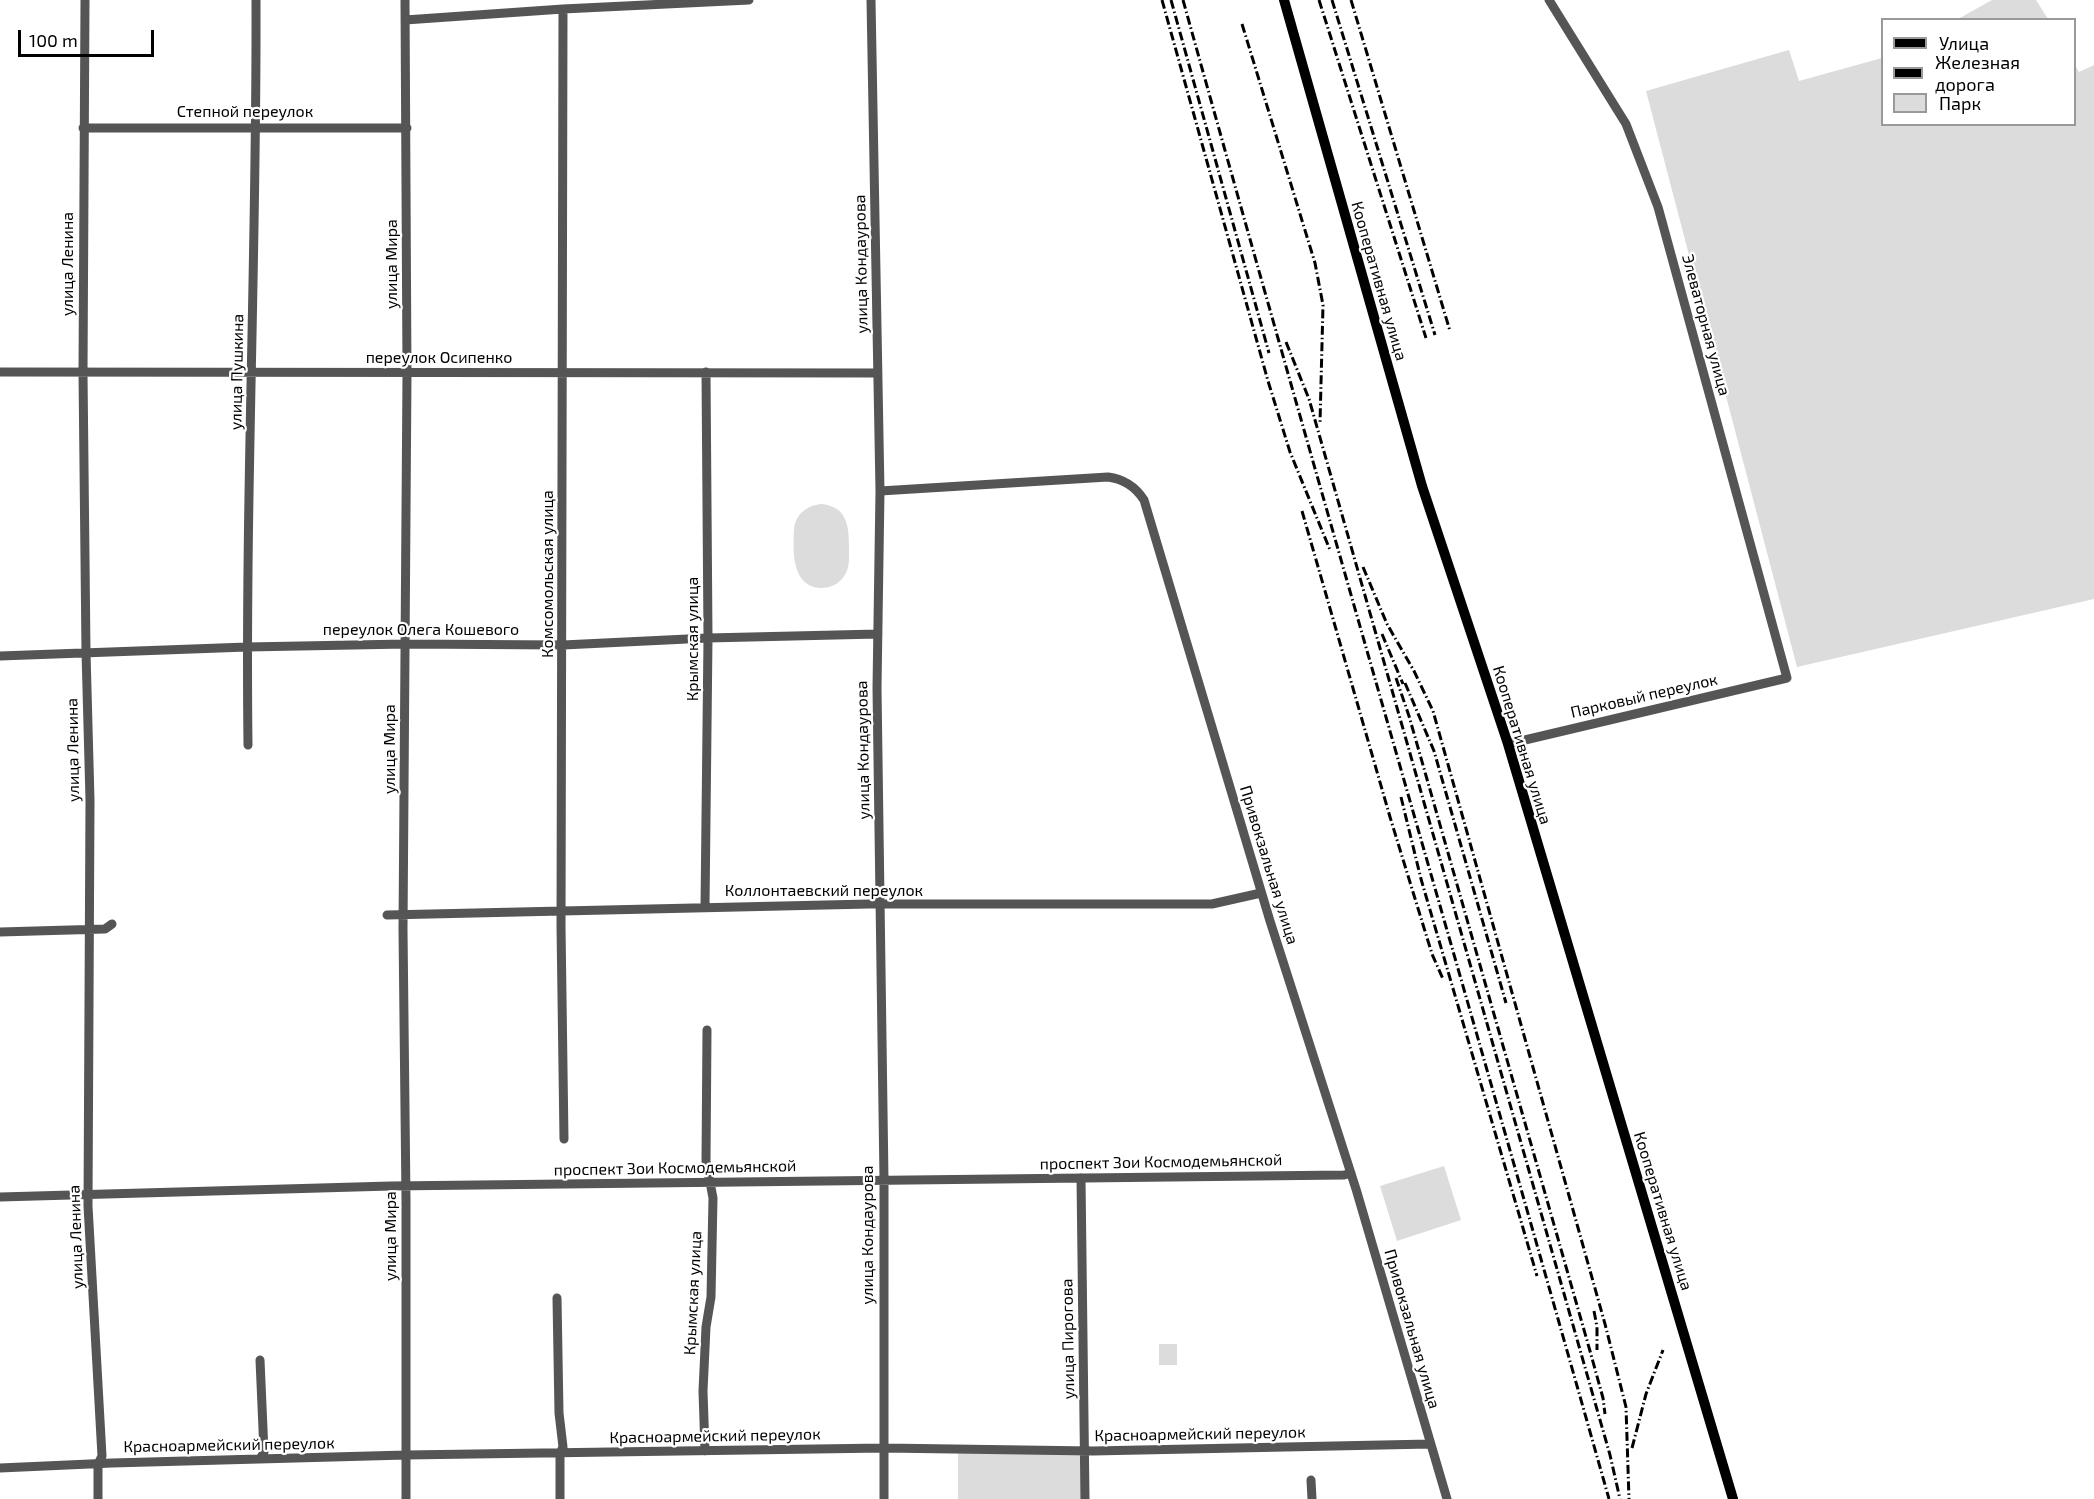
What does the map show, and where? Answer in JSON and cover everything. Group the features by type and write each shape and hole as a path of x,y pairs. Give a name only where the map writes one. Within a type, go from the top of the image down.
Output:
{"main road":[{"name":"Кооперативная улица","path":"1284,0 1422,486 1508,744 1733,1499"}],"street":[{"name":"улица Ленина","path":"85,0 83,373 90,800 88,1194 102,1456 98,1464 98,1499"},
{"name":"улица Пушкина","path":"248,745 247,647 256,0"},
{"name":"улица Мира","path":"405,0 407,128 404,916 405,1499"},
{"path":"405,20 563,9 749,0"},
{"name":"улица Кондаурова","path":"871,0 878,373 884,1499"},
{"name":"Элеваторная улица","path":"1549,0 1626,124 1658,207 1787,678"},
{"name":"Комсомольская улица","path":"563,9 564,1139"},
{"name":"Степной переулок","path":"83,128 256,126 407,128"},
{"name":"переулок Осипенко","path":"0,372 878,373"},
{"name":"Крымская улица","path":"705,907 708,638 706,372"},
{"name":"Привокзальная улица","path":"879,491 1108,477 1117,478 1131,485 1138,492 1148,512 1261,893 1351,1173 1447,1499"},
{"name":"переулок Олега Кошевого","path":"0,656 247,647 406,644 563,645 708,638 878,634"},
{"name":"Парковый переулок","path":"1508,744 1787,678"},
{"name":"Коллонтаевский переулок","path":"387,915 705,907 1212,904 1261,893"},
{"path":"0,932 105,930 112,924"},
{"name":"Крымская улица","path":"705,1451 703,1391 705,1338 712,1286 713,1198 705,1161 707,1030"},
{"name":"проспект Зои Космодемьянской","path":"0,1197 406,1186 1344,1175 1351,1173"},
{"name":"улица Пирогова","path":"1081,1178 1085,1499"},
{"path":"557,1298 559,1413 563,1447 560,1453 560,1499"},
{"path":"260,1360 264,1452 260,1459"},
{"name":"Красноармейский переулок","path":"0,1468 406,1455 884,1448 1085,1451 1430,1444"},
{"path":"1311,1480 1312,1499"}],"green space":[{"path":"1992,0 2036,0 2047,18 1960,18"},
{"path":"1789,50 1799,81 1881,58 1881,126 2076,126 2076,67 2079,72 2094,65 2094,599 1797,667 1646,91"},
{"path":"822,504 837,509 845,519 849,557 845,576 833,586 821,588 811,586 799,574 794,557 794,529 800,514 812,506"},
{"path":"1444,1166 1461,1220 1397,1241 1380,1186"},
{"path":"1159,1344 1177,1344 1177,1365 1159,1365"},
{"path":"958,1451 1084,1451 1085,1499 958,1499"}],"railway":[{"path":"1162,0 1268,381 1290,452 1330,550"},
{"path":"1171,0 1269,353"},
{"path":"1183,0 1609,1499"},
{"path":"1319,0 1426,338"},
{"path":"1332,0 1435,335"},
{"path":"1351,0 1450,331"},
{"path":"1242,24 1315,263 1323,305 1320,423"},
{"path":"1286,342 1309,399 1610,1455 1620,1499"},
{"path":"1302,511 1390,817 1432,954 1443,979"},
{"path":"1363,567 1387,624 1414,671 1433,711 1605,1324 1626,1407 1629,1499"},
{"path":"1382,634 1403,684"},
{"path":"1396,678 1409,716 1590,1351 1605,1414"},
{"path":"1405,683 1434,751 1506,1003"},
{"path":"1401,797 1421,879 1537,1276"},
{"path":"1594,1311 1597,1350"},
{"path":"1632,1448 1646,1394 1663,1350"}]}
